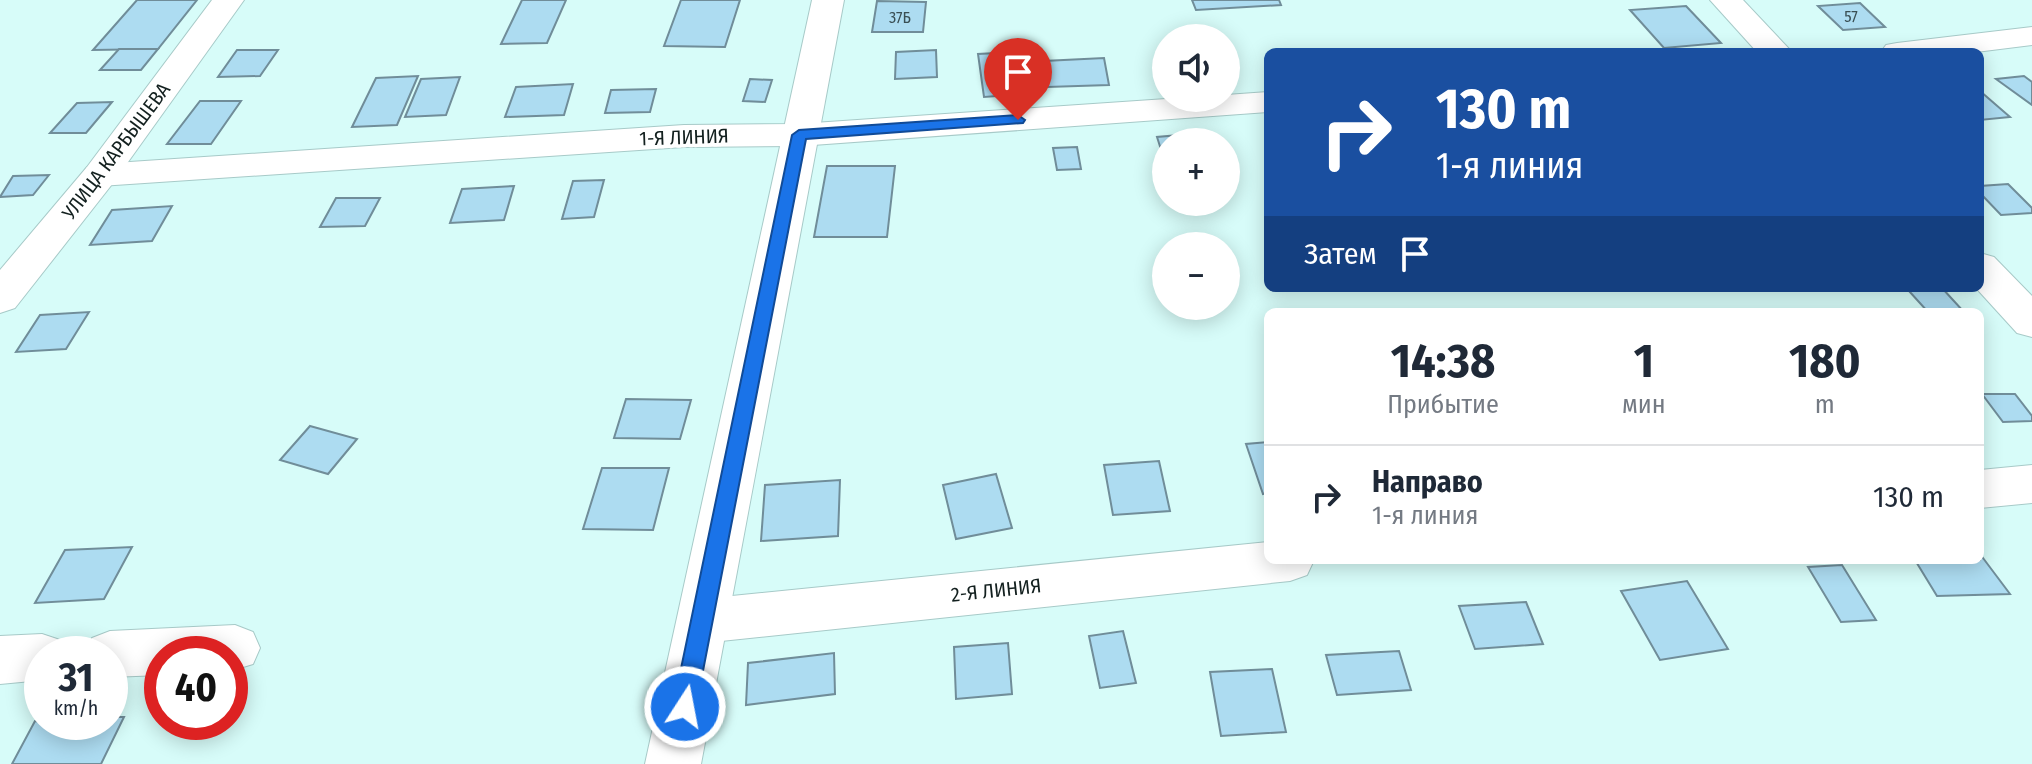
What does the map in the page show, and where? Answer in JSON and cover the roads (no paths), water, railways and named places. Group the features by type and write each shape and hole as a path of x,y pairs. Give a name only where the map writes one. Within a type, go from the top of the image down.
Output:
{"street":[{"name":"УЛИЦА КАРБЫШЕВА","path":"0,298 100,175 228,0"},
{"path":"673,764 828,0"},
{"path":"1726,0 1771,48"},
{"path":"1931,48 2032,36"},
{"name":"1-Я ЛИНИЯ","path":"100,175 684,136 799,135 1264,102"},
{"path":"1984,271 2032,322"},
{"path":"1984,489 2032,484"},
{"name":"2-Я ЛИНИЯ","path":"702,621 1264,563"},
{"path":"0,660 24,658"}]}
